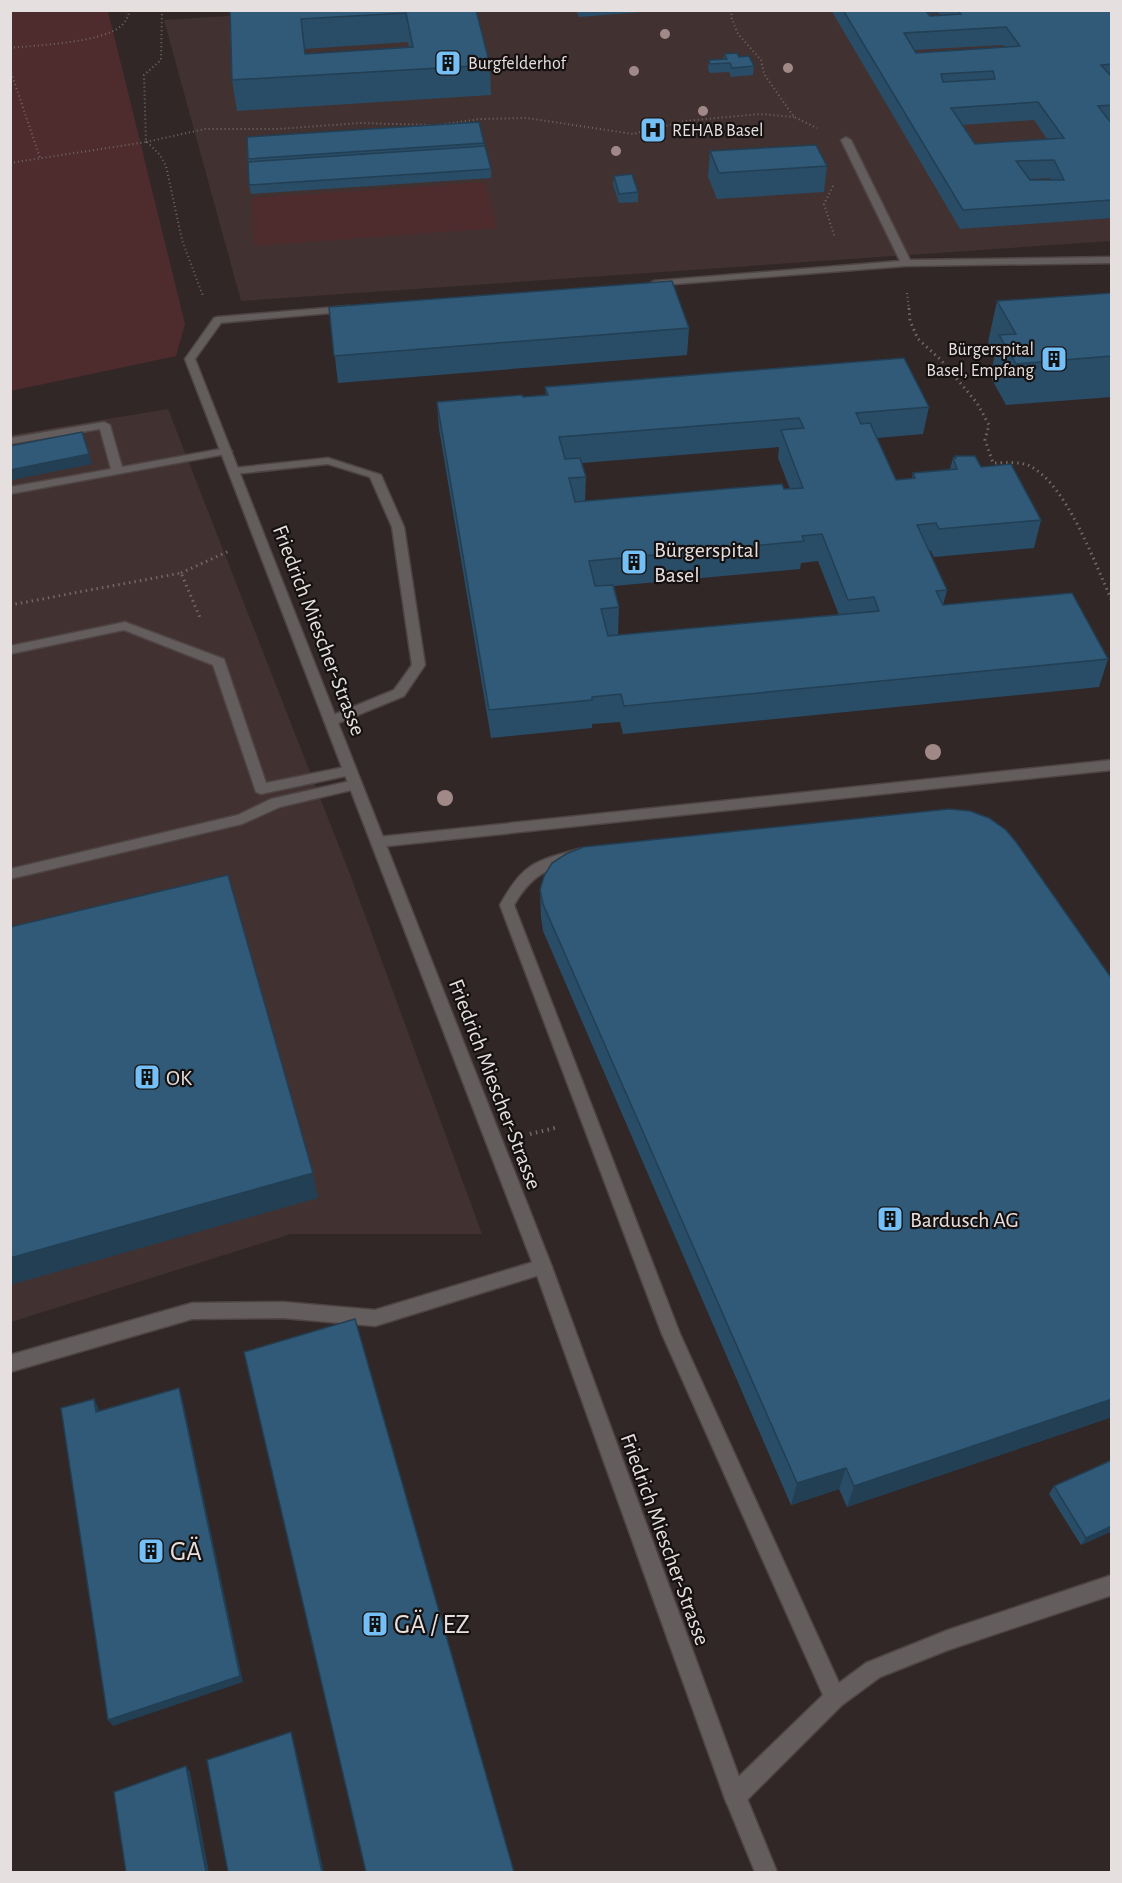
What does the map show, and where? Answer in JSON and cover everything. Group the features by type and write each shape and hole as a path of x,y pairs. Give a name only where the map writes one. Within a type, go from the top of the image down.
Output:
{"street":[{"path":"846,140 902,263"},
{"path":"641,285 902,263 1112,260"},
{"path":"218,321 359,309"},
{"name":"Friedrich Miescher-Strasse","path":"218,321 190,359 543,1267 735,1796 766,1872"},
{"path":"10,441 104,425 117,471"},
{"path":"10,491 226,451"},
{"path":"234,471 328,461 375,475 398,527 419,665 399,693 331,721"},
{"path":"10,650 125,626 219,662 261,789 353,778"},
{"path":"378,842 1112,765"},
{"path":"10,874 242,819 276,802 353,778"},
{"path":"594,852 571,855 544,864 520,882 507,905 671,1334 835,1698"},
{"path":"10,1364 192,1311 283,1310 375,1318 543,1267"},
{"path":"735,1796 835,1698 873,1670 948,1640 1112,1585"}],"path":[{"path":"10,48 100,36 118,29 128,18 130,10"},
{"path":"162,10 161,60 144,75 146,142 160,154 171,187 176,221 186,252 200,282 205,308 218,321"},
{"path":"732,10 731,17 738,34 761,60 764,74 794,117"},
{"path":"10,69 40,158"},
{"path":"10,163 146,142 205,129 278,129 360,123 441,125 480,120 528,118 633,134 685,121 760,114 794,117 846,140 837,154 834,184 825,204 835,240 846,252 853,267"},
{"path":"902,263 910,321 918,339 940,360 977,403 989,425 985,440 993,463 1027,465 1042,473 1068,509 1112,601"},
{"path":"181,573 259,537"},
{"path":"495,1145 523,1135 565,1126 594,1130"}],"shaded area":[{"path":"11,10 108,11 185,324 176,356 11,391"},
{"name":"REHAB Basel","path":"327,10 1111,11 1111,241 241,301 164,20"},
{"path":"485,182 497,228 254,246 252,198"},
{"path":"168,409 351,877 482,1234 291,1234 11,1322 11,435"}],"building":[{"path":"230,10 476,10 490,65 232,80","holes":["406,13 413,47 305,54 301,19"]},
{"path":"843,10 925,10 930,16 961,14 957,10 1112,10 1112,64 1101,65 1112,77 1112,105 1098,106 1112,124 1112,200 963,210","holes":["1006,27 1020,46 916,53 904,33","993,71 995,79 943,82 941,74","1038,102 1064,138 975,144 951,108","1054,160 1064,180 1030,180 1016,161"]},
{"path":"737,53 739,57 749,56 754,66 732,68 730,63 710,64 709,60 727,59 724,54"},
{"path":"479,122 484,143 248,159 247,137"},
{"path":"816,145 827,166 719,173 710,151"},
{"path":"485,146 491,169 249,185 248,162"},
{"path":"632,174 638,192 619,194 614,176"},
{"path":"672,281 689,328 334,356 329,307"},
{"path":"1112,293 1112,356 1016,364 999,335 1016,334 997,301"},
{"name":"Bürgerspital Basel","path":"904,358 929,407 856,413 861,424 870,423 896,480 915,478 913,473 957,469 953,458 956,458 955,456 975,456 981,467 1011,464 1041,520 939,529 936,523 917,525 947,590 936,591 943,605 1072,593 1108,659 624,706 621,694 592,697 592,700 489,710 437,402 548,395 545,387","holes":["799,418 804,428 781,430 803,488 784,489 782,484 575,502 569,478 586,477 580,458 565,459 559,437","822,534 848,600 874,597 879,611 608,636 601,609 619,607 613,585 595,586 589,561 804,541 802,536"]},
{"path":"82,432 89,454 10,470 10,446"},
{"name":"Bardusch AG","path":"949,809 970,811 989,818 1006,830 1112,979 1112,1399 854,1486 846,1468 797,1483 543,904 540,890 544,876 552,863 583,847"},
{"name":"OK","path":"228,875 313,1173 10,1258 10,927"},
{"name":"GÄ / EZ","path":"355,1319 514,1872 366,1872 244,1352"},
{"name":"GÄ","path":"179,1388 240,1676 108,1720 61,1408 94,1399 96,1412"},
{"path":"1112,1460 1112,1526 1086,1538 1054,1486"},
{"path":"291,1732 322,1872 228,1872 207,1760"},
{"path":"186,1766 206,1872 126,1872 114,1792"}],"place":[{"name":"Burgfelderhof","path":"448,63"},
{"name":"REHAB Basel","path":"653,130"},
{"name":"Bürgerspital Basel, Empfang","path":"1054,359"},
{"name":"Bürgerspital Basel","path":"634,562"},
{"name":"OK","path":"147,1077"},
{"name":"Bardusch AG","path":"890,1219"},
{"name":"GÄ","path":"151,1551"},
{"name":"GÄ / EZ","path":"375,1624"}]}
